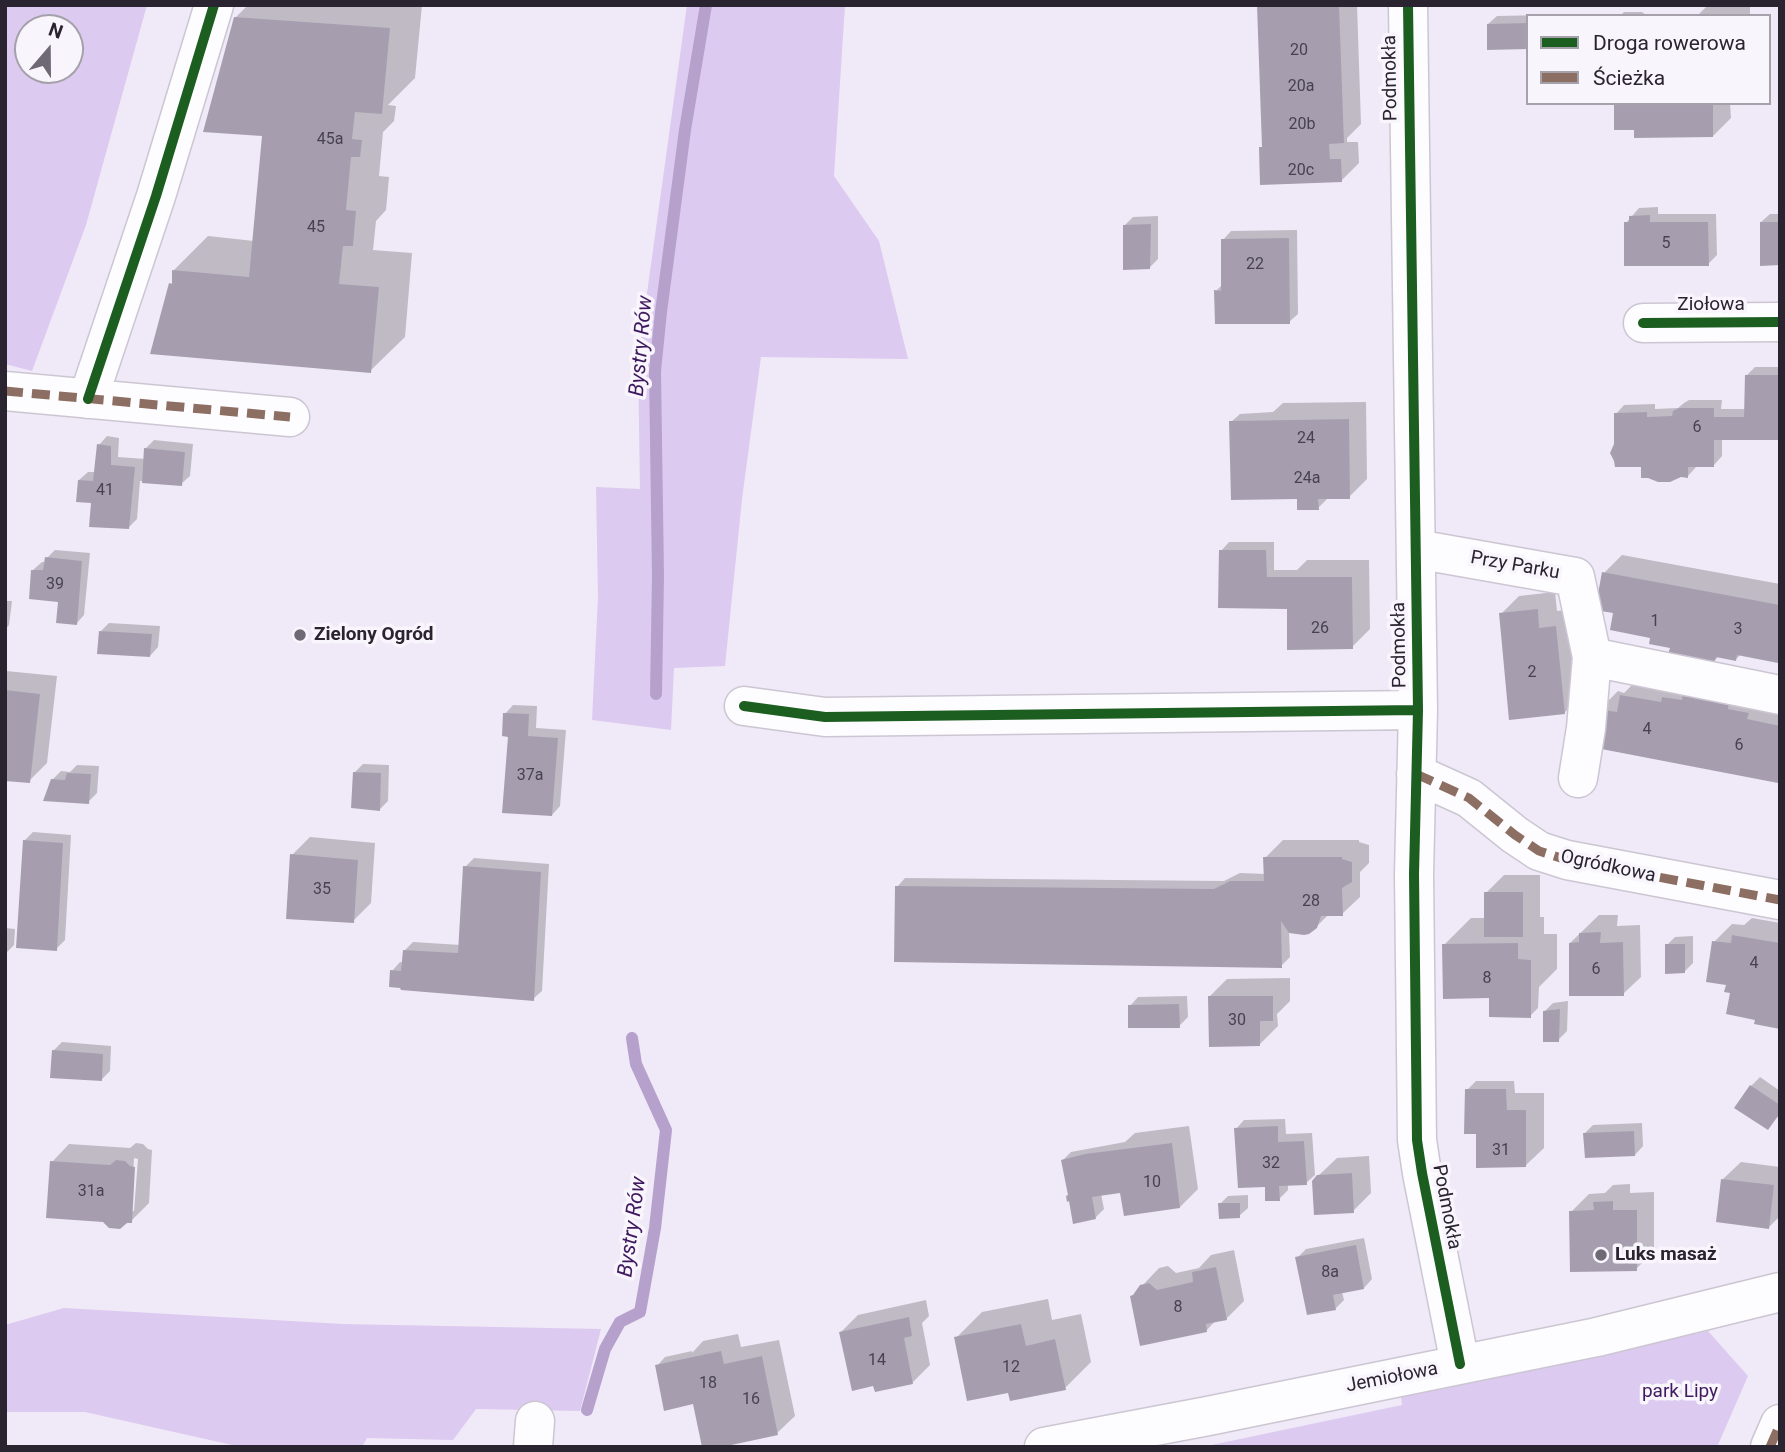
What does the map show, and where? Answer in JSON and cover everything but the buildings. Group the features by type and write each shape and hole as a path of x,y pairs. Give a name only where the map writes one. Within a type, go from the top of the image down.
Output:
{"street":[{"path":"88,399 156,196 214,5"},
{"name":"Podmokła","path":"1408,5 1418,710 1414,874 1417,1140 1460,1364"},
{"name":"Ziołowa","path":"1643,323 1780,323"},
{"path":"5,391 290,417"},
{"name":"Przy Parku","path":"1416,549 1576,577 1592,657 1587,728 1578,778"},
{"path":"1592,657 1780,695"},
{"path":"744,706 825,717 1418,710"},
{"name":"Ogródkowa","path":"1416,775 1469,798 1539,851 1567,860 1780,900"},
{"name":"Jemiołowa","path":"1044,1447 1597,1337 1780,1292"},
{"path":"1770,1447 1780,1424"}],"green space":[{"path":"5,5 147,5 86,225 32,371 5,364"},
{"path":"687,5 845,5 834,176 879,241 908,359 761,357 742,499 725,666 674,668 671,730 592,720 598,597 596,487 640,489 638,358"},
{"path":"64,1308 343,1324 601,1329 580,1411 476,1409 453,1440 367,1438 362,1447 241,1447 85,1412 5,1412 5,1325"},
{"name":"park Lipy","path":"1708,1331 1748,1376 1717,1447 1202,1447 1402,1405 1401,1396"}],"waterway":[{"name":"Bystry Rów","path":"656,694 658,577 655,371 685,130 706,5"},
{"name":"Bystry Rów","path":"587,1410 605,1349 620,1322 640,1312 655,1228 666,1130 636,1064 632,1038"}],"marked path":[{"path":"5,391 290,417"},
{"path":"1416,774 1469,798 1539,851 1567,860 1780,900"},
{"path":"1770,1447 1780,1424"}],"cycle path":[{"path":"88,399 156,196 214,5"},
{"path":"1408,5 1418,710 1414,874 1417,1140 1460,1364"},
{"path":"1643,323 1780,322"},
{"path":"744,706 825,717 1418,710"}],"place":[{"name":"Zielony Ogród","path":"300,635"},
{"name":"Luks masaż","path":"1601,1255"}]}
